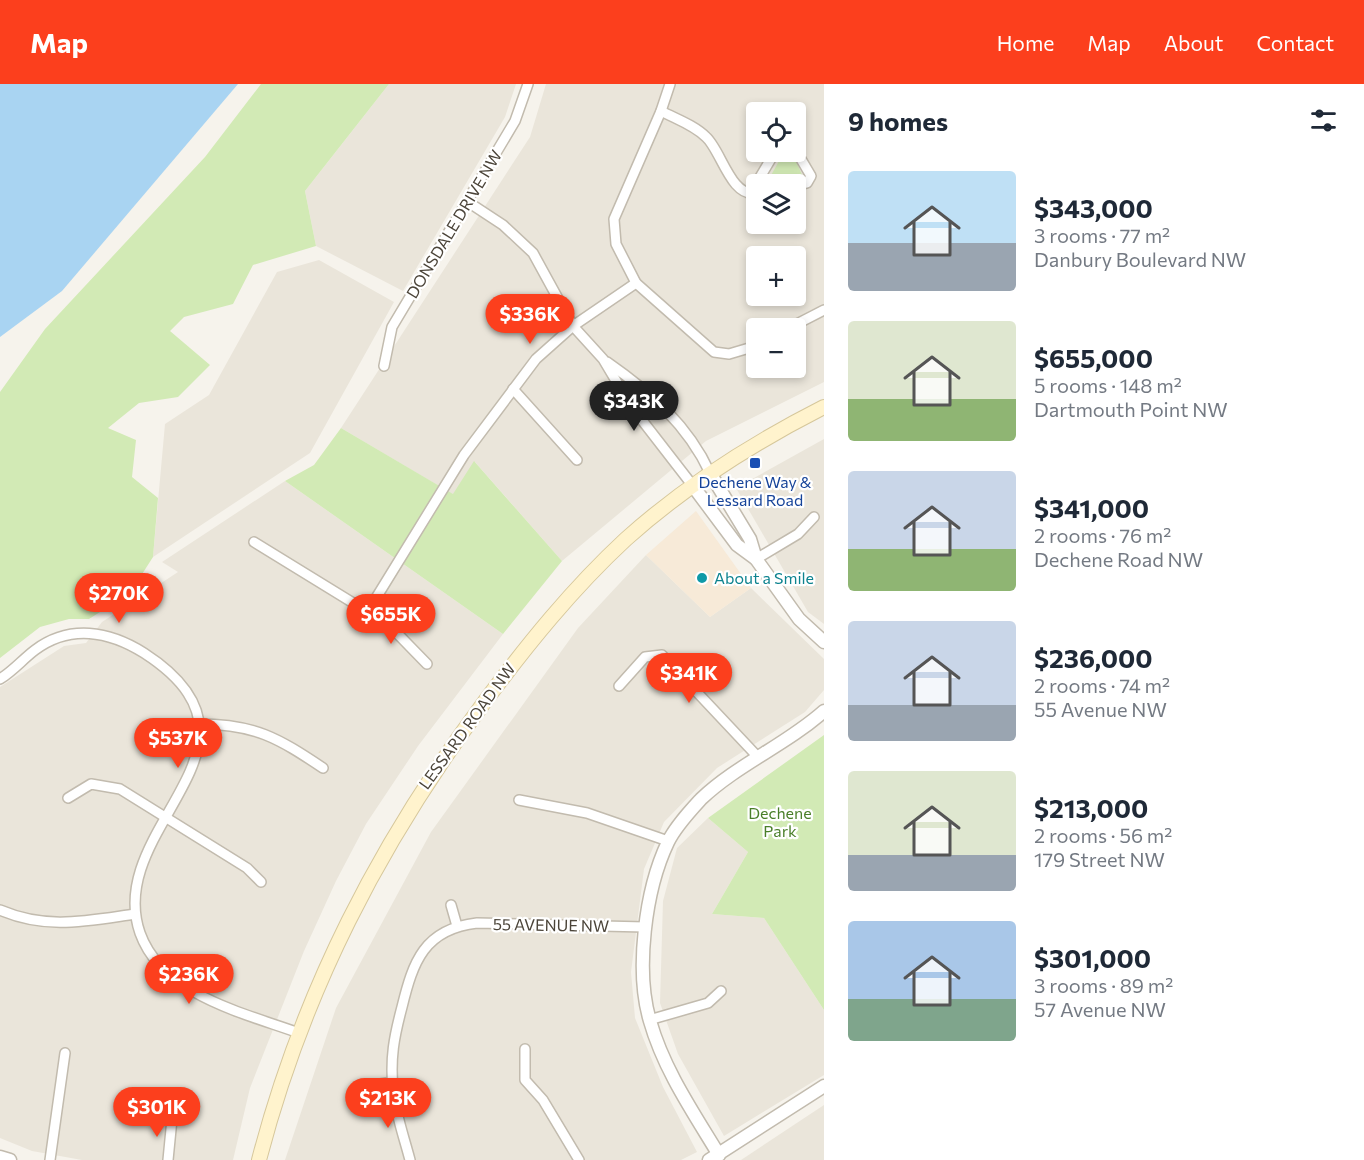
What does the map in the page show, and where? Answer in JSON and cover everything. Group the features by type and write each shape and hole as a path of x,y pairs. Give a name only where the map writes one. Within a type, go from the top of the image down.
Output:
{"main road":[{"name":"LESSARD ROAD NW","path":"259,1160 275,1102 299,1033 359,897 412,804 442,759 560,605 627,539 710,473 824,407"}],"street":[{"name":"DONSDALE DRIVE NW","path":"384,366 393,327 515,121 528,84"},
{"path":"670,84 662,111 615,219 616,244 636,283 714,352 729,354 746,349"},
{"path":"662,111 707,137 739,188 746,191"},
{"path":"803,162 811,176 806,183"},
{"path":"468,202 503,225 533,253 573,326 603,359 631,406 737,545 756,559"},
{"path":"368,611 464,455 536,359 573,326 636,283"},
{"path":"806,319 824,310"},
{"path":"603,359 647,390 681,427 702,457 750,539 756,559 798,619 824,642"},
{"path":"513,389 577,460"},
{"path":"756,559 798,534 814,517"},
{"path":"254,542 368,611 399,633 427,664"},
{"path":"0,679 33,651 51,640 79,633 104,634 130,645 171,671 187,691 199,724 198,749 192,770 140,871 135,914 141,934 162,970 181,985 299,1033"},
{"path":"620,686 645,657 662,655 757,756"},
{"path":"822,1092 716,1158 668,1069 649,1020 643,972 645,927 652,884 668,841 701,800 757,756 824,711"},
{"path":"199,724 241,727 270,735 322,768"},
{"path":"68,798 86,786 111,785 167,817 247,868 261,882"},
{"path":"519,800 587,813 668,841"},
{"path":"410,1160 392,1082 390,1050 412,968 429,944 457,926 451,906"},
{"path":"0,910 24,921 61,924 135,914"},
{"name":"55 AVENUE NW","path":"457,926 477,924 645,927"},
{"path":"649,1020 708,1003 721,991"},
{"path":"525,1049 525,1080 543,1100 579,1160"},
{"path":"50,1160 65,1053"},
{"path":"369,1086 392,1082"},
{"path":"168,1160 172,1119"},
{"path":"0,1157 10,1160"}],"shaded area":[{"path":"389,84 516,84 505,117 403,291 316,246 305,191"},
{"path":"546,84 824,84 824,382 706,441 562,561 475,462 454,495 341,428 530,137"},
{"path":"319,260 394,302 310,453 153,557 165,424 209,395 277,272"},
{"path":"824,439 824,624 808,612 736,488"},
{"path":"285,481 503,634 418,746 366,824 336,881 304,951 250,1088 233,1160 82,1160 32,1151 0,1138 0,687 64,646 86,643 102,622 178,572 162,562"},
{"path":"696,511 751,588 710,617 646,555"},
{"path":"646,555 710,617 751,588 824,659 824,690 805,712 717,768 664,822 644,869 631,972 635,1018 663,1087 697,1152 681,1160 285,1160 336,1008 431,832 578,628"},
{"path":"708,818 748,852 712,914 764,918 824,1010 824,1075 724,1136 678,1054 660,1003 663,901 677,848"},
{"path":"824,1105 824,1160 741,1160"}],"green space":[{"path":"261,84 389,84 305,191 316,246 253,265 233,304 184,317 170,331 210,365 178,397 139,403 108,428 136,440 132,477 158,498 153,557 130,593 89,619 69,619 40,627 0,658 0,392 45,329 205,157"},
{"path":"778,162 796,162 802,174 772,174"},
{"path":"341,428 453,494 474,461 562,561 503,634 285,481 314,465"},
{"name":"Dechene Park","path":"824,735 824,1010 764,918 712,914 748,852 708,818"}],"water":[{"path":"0,84 238,84 62,291 0,337"}],"place":[{"name":"Dechene Way & Lessard Road","path":"755,463"},
{"name":"About a Smile","path":"702,578"}]}
